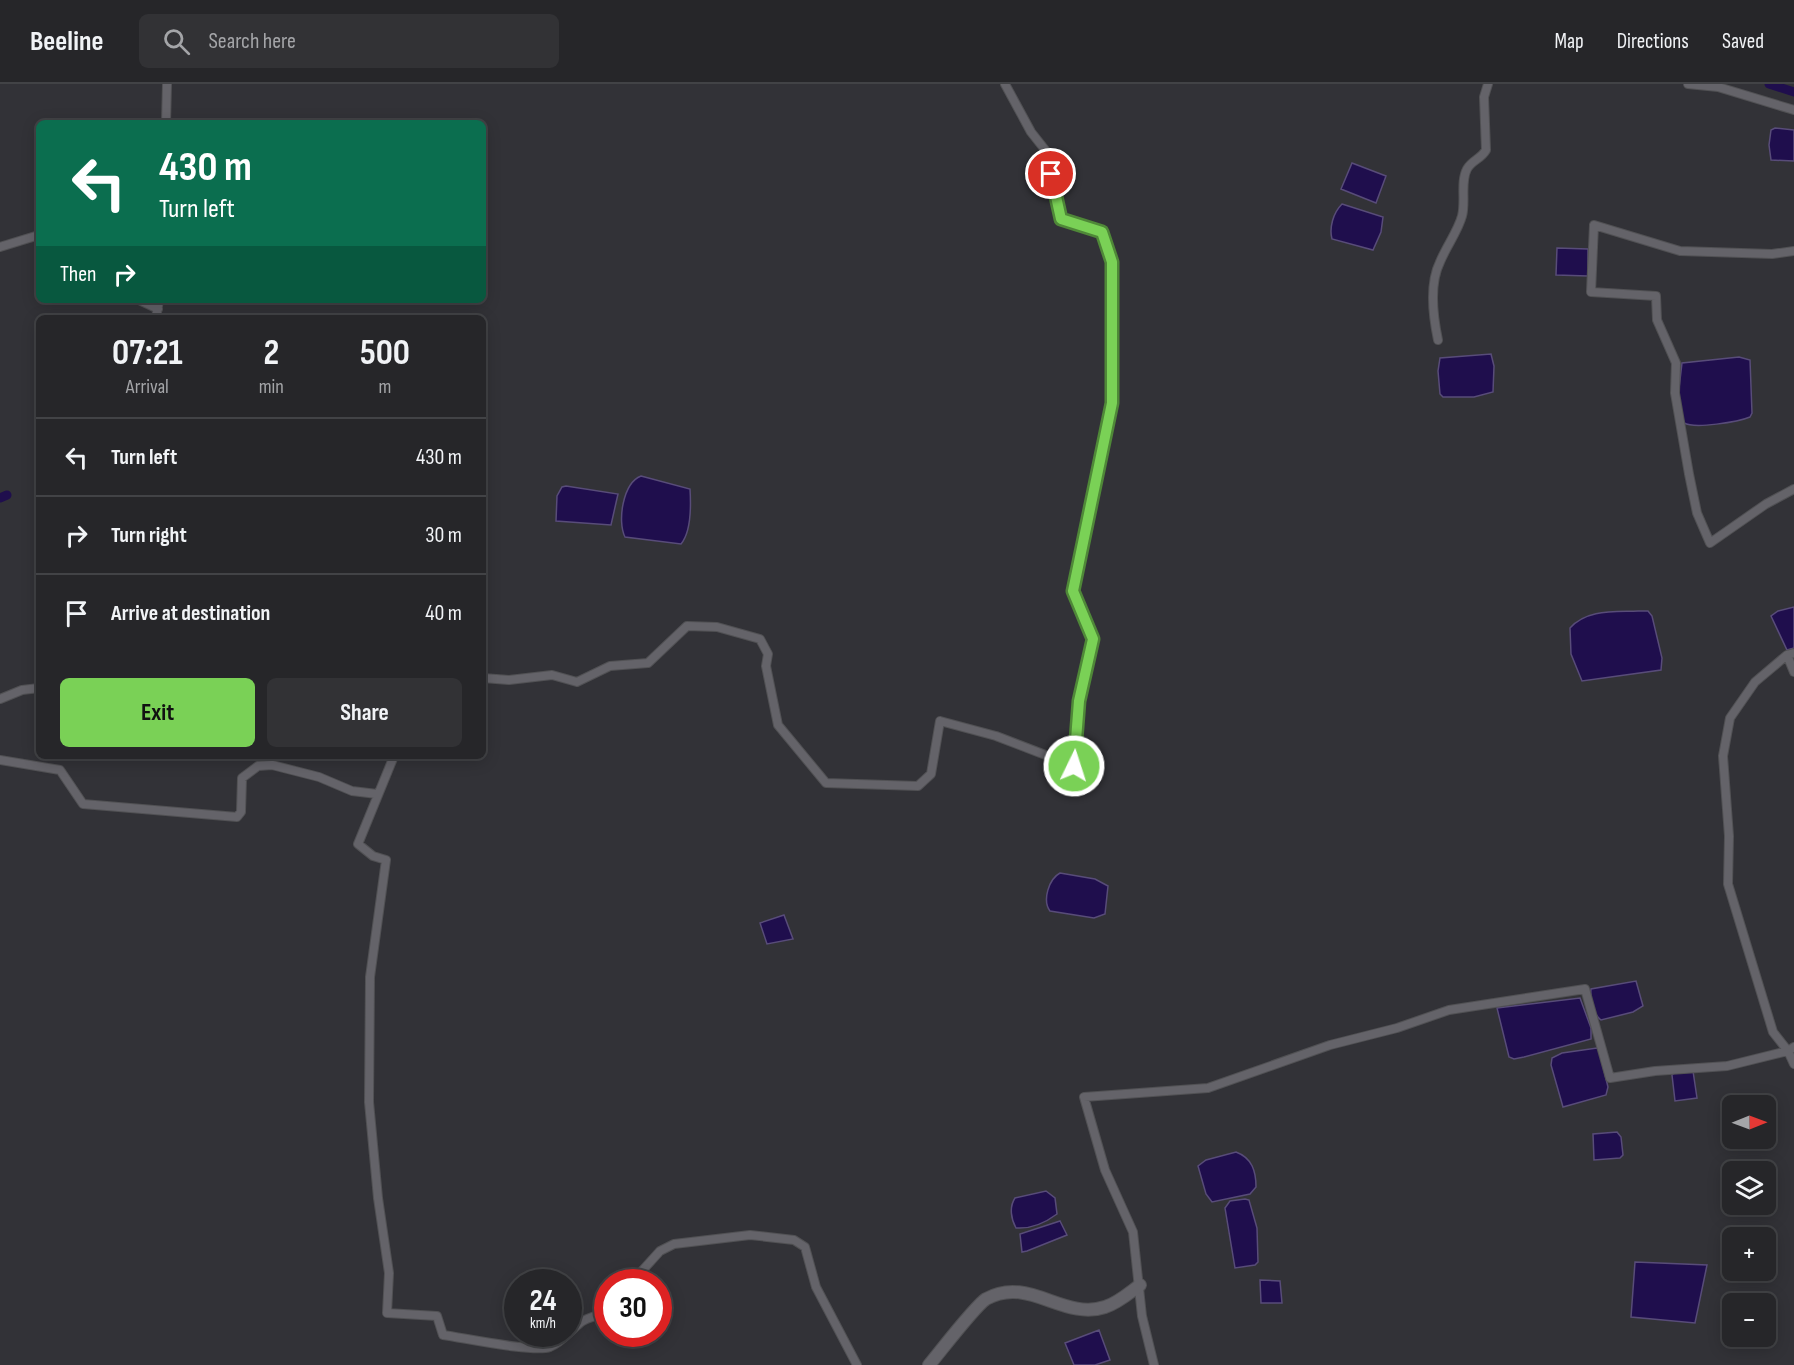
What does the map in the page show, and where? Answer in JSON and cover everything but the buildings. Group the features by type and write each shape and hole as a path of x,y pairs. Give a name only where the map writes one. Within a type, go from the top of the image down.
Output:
{"street":[{"path":"166,120 167,84"},
{"path":"486,678 510,680 552,675 577,682 610,666 648,663 687,626 717,627 760,639 768,654 766,666 778,725 826,783 918,786 930,774 940,721 996,736 1074,766 1079,701 1093,639 1073,591 1112,403 1112,262 1102,232 1061,219 1046,151 1031,132 1005,84"},
{"path":"1438,340 1434,282 1438,265 1462,216 1465,173 1486,150 1484,97 1488,84"},
{"path":"1688,84 1718,87 1794,111"},
{"path":"1794,251 1772,254 1680,250 1594,225 1591,292 1656,296 1657,320 1676,363 1674,393 1695,503 1710,543 1766,504 1794,489"},
{"path":"0,247 36,236"},
{"path":"1794,672 1791,654 1755,682 1730,718 1723,756 1729,836 1728,884 1773,1032 1791,1049 1794,1064"},
{"path":"0,699 22,690 36,688"},
{"path":"393,759 358,844 372,856 386,861 370,976 369,1102 378,1197 389,1273 387,1313 437,1316 443,1335 530,1349 548,1348 581,1322 594,1319"},
{"path":"0,760 60,770 83,804 237,817 241,812 242,778 258,766 272,765 319,777 352,791 377,794"},
{"path":"1154,1365 1142,1316 1132,1232 1106,1170 1084,1097 1208,1088 1330,1045 1397,1028 1449,1010 1585,989 1610,1078 1655,1071 1727,1066 1791,1049"},
{"path":"644,1269 660,1251 674,1244 750,1235 788,1237 805,1247 816,1287 857,1365"},
{"path":"929,1365 983,1301 1003,1291 1030,1293 1078,1310 1104,1307 1140,1285"}],"shaded area":[{"path":"1775,128 1794,130 1794,161 1771,160 1769,145 1771,130"},
{"path":"1352,163 1386,176 1376,203 1341,189"},
{"path":"1342,204 1383,217 1381,232 1373,250 1332,239 1332,221"},
{"path":"1557,248 1588,249 1588,276 1556,275"},
{"path":"1491,354 1494,366 1493,392 1474,397 1443,397 1440,394 1438,371 1440,358"},
{"path":"1739,357 1750,360 1752,413 1750,417 1707,425 1684,423 1678,397 1682,363"},
{"path":"641,476 690,489 689,526 681,544 625,537 622,522 623,503 630,486"},
{"path":"562,487 618,494 611,525 556,521 557,496"},
{"path":"1794,607 1794,648 1787,650 1771,616 1778,611"},
{"path":"1648,611 1652,616 1662,658 1661,670 1582,681 1571,654 1570,628 1584,617 1593,615"},
{"path":"1060,873 1095,879 1108,886 1105,914 1094,918 1050,911 1047,901 1048,890"},
{"path":"784,915 793,939 767,944 760,923"},
{"path":"1636,981 1643,1006 1633,1012 1601,1020 1593,1006 1591,989"},
{"path":"1580,998 1591,1028 1591,1039 1524,1057 1514,1059 1509,1057 1497,1008"},
{"path":"1597,1048 1608,1087 1606,1095 1563,1107 1551,1065 1552,1058 1562,1053"},
{"path":"1693,1071 1697,1098 1675,1101 1672,1075"},
{"path":"1617,1132 1621,1137 1623,1155 1620,1158 1594,1160 1593,1134"},
{"path":"1236,1152 1246,1158 1252,1166 1256,1187 1250,1194 1212,1202 1206,1194 1198,1166 1206,1160"},
{"path":"1046,1191 1055,1198 1057,1214 1038,1225 1016,1228 1011,1213 1015,1198"},
{"path":"1249,1200 1257,1228 1258,1262 1255,1265 1235,1268 1225,1208 1230,1201"},
{"path":"1060,1221 1067,1235 1022,1252 1020,1234"},
{"path":"1635,1262 1707,1265 1695,1323 1631,1317"},
{"path":"1260,1280 1280,1281 1282,1303 1261,1303"},
{"path":"1099,1330 1110,1360 1095,1365 1074,1365 1065,1343"}],"waterway":[{"path":"1769,84 1794,92"},
{"path":"0,498 7,495"}],"route":[{"path":"1051,174 1061,219 1102,232 1112,262 1112,403 1073,591 1093,639 1079,701 1074,766"}]}
